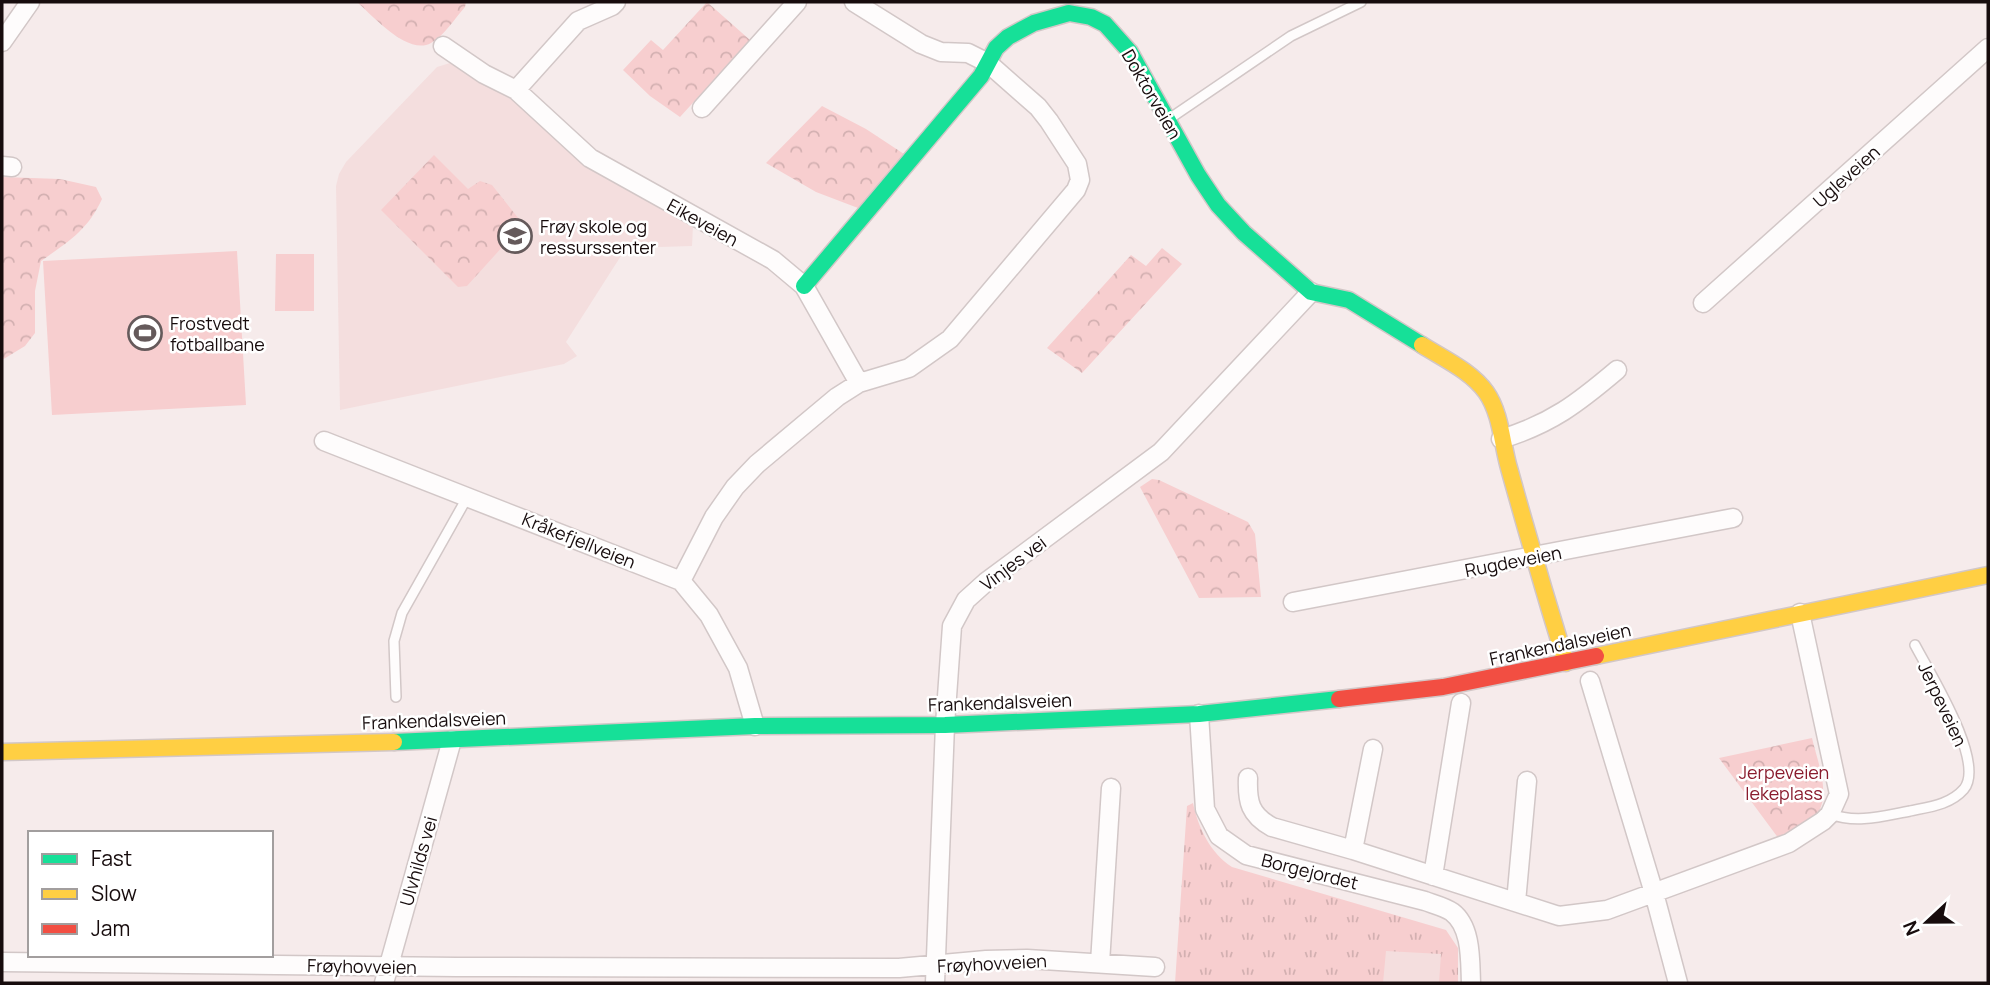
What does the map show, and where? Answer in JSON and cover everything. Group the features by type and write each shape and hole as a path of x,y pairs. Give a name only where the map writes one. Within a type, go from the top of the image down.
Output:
{"main road":[{"name":"Doktorveien","path":"804,286 981,76 996,48 1008,37 1034,23 1069,13 1091,17 1105,24 1130,52 1218,205 1244,233 1311,292 1349,300 1467,373 1484,389 1494,404 1534,558 1566,663"},
{"name":"Frankendalsveien","path":"2,752 452,740 755,726 945,725 1199,714 1443,687 1988,575"}],"street":[{"path":"2,42 30,2"},
{"path":"516,90 578,21 616,2"},
{"path":"702,108 797,2"},
{"path":"681,581 715,517 736,487 757,464 837,397 859,383 909,368 950,339 1076,190 1080,180 1077,164 1049,121 1038,107 988,62 968,53 941,52 921,44 854,2"},
{"name":"Eikeveien","path":"443,46 484,74 516,90 590,158 773,260 804,286 859,383"},
{"name":"Ugleveien","path":"1703,303 1988,48"},
{"name":"Vinjes vei","path":"935,975 945,725 952,626 966,600 986,582 1161,452 1311,292"},
{"path":"1501,439 1524,432 1564,412 1617,370"},
{"name":"Kråkefjellveien","path":"324,441 681,581 709,615 738,668 755,726"},
{"name":"Rugdeveien","path":"1293,602 1733,518"},
{"path":"1248,778 1247,800 1252,812 1260,821 1272,827 1559,916 1607,910 1789,843 1830,814 1839,794 1800,613"},
{"path":"1590,681 1654,892 1678,983"},
{"path":"1433,876 1461,703"},
{"name":"Borgejordet","path":"1199,714 1205,809 1219,836 1246,855 1425,901 1453,913 1469,947 1471,983"},
{"name":"Ulvhilds vei","path":"386,975 452,740"},
{"path":"1353,850 1373,749"},
{"path":"1516,902 1527,780"},
{"path":"1100,962 1111,788"},
{"name":"Frøyhovveien","path":"2,962 386,975 899,968 935,975 986,960 1027,959 1155,967"}],"lane":[{"path":"1168,120 1291,36 1361,2"},
{"path":"396,697 394,641 402,613 468,496"},
{"name":"Jerpeveien","path":"1830,814 1843,819 1864,819 1936,806 1966,787 1970,771 1957,725 1915,645"}],"shaded area":[{"name":"Frøy skole og ressurssenter","path":"450,63 519,104 635,193 693,226 692,246 626,248 566,342 577,356 564,364 340,410 336,186 339,174 346,162 437,67"},
{"path":"1381,949 1443,949 1450,983 1377,983"}],"green space":[{"path":"357,2 466,2 465,7 440,36 422,46 391,33"},
{"path":"707,2 750,40 680,117 650,96 623,70 651,40 663,50"},
{"path":"822,106 866,129 904,154 858,208 816,192 766,163"},
{"path":"434,155 468,189 480,181 492,185 523,224 467,286 458,287 381,210"},
{"path":"2,177 60,179 96,187 102,199 84,227 41,261 35,291 35,333 25,346 2,360"},
{"path":"1162,248 1182,264 1082,373 1047,348 1131,255 1146,266"},
{"name":"Frostvedt fotballbane","path":"237,251 246,405 52,415 43,261"},
{"path":"276,254 314,254 314,311 275,311"},
{"path":"1152,479 1248,522 1255,534 1261,597 1199,598 1140,487"},
{"name":"Jerpeveien lekeplass","path":"1812,738 1822,780 1819,811 1810,822 1779,839 1719,758"},
{"path":"1193,803 1206,839 1217,854 1232,867 1446,930 1458,948 1458,983 1439,983 1441,954 1386,951 1383,983 1175,983 1187,806"}],"traffic: fast":[{"path":"804,286 981,76 996,48 1008,37 1034,23 1069,13 1091,17 1105,24 1130,52 1198,175 1218,205 1244,233 1311,292 1349,300 1422,345"},
{"path":"394,742 755,726 945,725 1199,714 1339,699"}],"traffic: slow":[{"path":"1422,345 1473,378 1491,400 1566,663"},
{"path":"1596,656 1988,575"},
{"path":"2,752 394,742"}],"traffic: jam":[{"path":"1339,699 1443,687 1596,656"}],"place":[{"name":"Frøy skole og ressurssenter","path":"515,236"},
{"name":"Frostvedt fotballbane","path":"145,333"}]}
